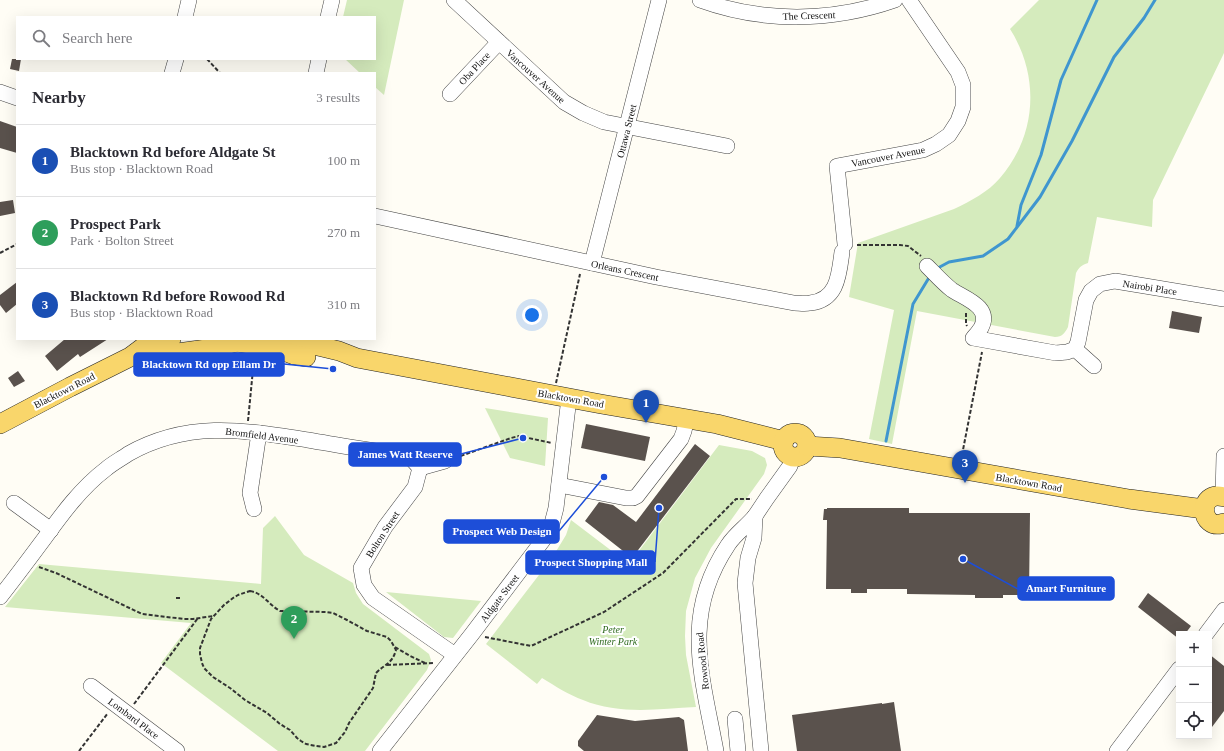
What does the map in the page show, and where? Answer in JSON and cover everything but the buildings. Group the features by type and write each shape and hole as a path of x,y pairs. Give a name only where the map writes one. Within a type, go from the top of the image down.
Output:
{"main road":[{"name":"Blacktown Road","path":"0,424 130,357 142,348 168,340"},
{"name":"Blacktown Road","path":"293,340 339,351 357,358 717,424 795,448 840,448 1129,499 1204,509"},
{"name":"Blacktown Road","path":"130,357 143,358 207,349 236,342 276,348 315,359 334,361 357,358"},
{"path":"1223,496 1219,495 1210,498 1204,509 1206,518 1209,521 1217,525 1223,524"}],"street":[{"path":"185,16 189,0"},
{"path":"328,16 332,0"},
{"name":"Vancouver Avenue","path":"454,0 564,102 584,114 604,122 727,146"},
{"name":"Ottawa Street","path":"587,262 628,127 659,0"},
{"name":"The Crescent","path":"700,0 724,8 749,13 789,17 843,14 895,0"},
{"name":"Vancouver Avenue","path":"837,166 923,150 936,144 949,135 958,121 963,107 963,85 958,72 909,0"},
{"name":"Oba Place","path":"450,94 499,42"},
{"path":"172,72 176,60"},
{"path":"316,72 319,60"},
{"path":"0,92 16,98"},
{"name":"Orleans Crescent","path":"376,216 656,277 794,303 810,303 824,300 835,289 844,248 837,166"},
{"path":"927,266 950,289 976,304 982,311 984,318 979,339 1056,352 1067,352 1075,349 1094,366"},
{"name":"Nairobi Place","path":"1075,349 1078,342 1086,300 1091,291 1100,284 1115,281 1224,299"},
{"name":"Aldgate Street","path":"380,751 450,652 472,634 550,530 556,508 563,446 562,396"},
{"path":"559,485 621,497 633,498 637,496 681,439 687,418"},
{"name":"Bromfield Avenue","path":"0,597 68,507 106,469 140,447 179,434 198,431 225,430 253,432 410,457 420,468"},
{"path":"253,432 250,493 254,508"},
{"name":"Rowood Road","path":"716,751 700,662 698,636 701,606 710,579 718,562 729,544 755,516 790,466 795,448"},
{"path":"1223,496 1224,456"},
{"path":"420,468 445,461"},
{"name":"Bolton Street","path":"420,468 415,488 384,527 361,568 364,585 373,598 450,652"},
{"path":"14,503 51,530"},
{"path":"755,516 754,538 748,558 745,582 761,751"},
{"path":"1208,631 1224,610"},
{"path":"1117,751 1176,673"},
{"name":"Lombard Place","path":"91,686 177,751"},
{"path":"735,719 738,751"}],"path":[{"path":"208,60 219,72"},
{"path":"0,253 16,245"},
{"path":"562,396 587,262"},
{"path":"961,456 979,339"},
{"path":"236,342 253,432"},
{"path":"445,461 519,436 563,446"},
{"path":"472,634 530,646 604,612 663,573 736,499 766,500"},
{"path":"26,563 56,573 142,614 184,619 213,616"},
{"path":"250,591 255,591 263,596 273,607 280,611 326,612 333,614 367,631 387,638 394,646 396,650 394,658 376,673 372,688 348,723 345,732 336,743 324,747 312,746 301,741 290,730 213,677 204,668 200,659 200,648 213,616 224,605 238,595 250,591"},
{"path":"79,751 121,709 198,618"},
{"path":"394,646 410,656 426,663"},
{"path":"386,665 434,663 450,652"}],"green space":[{"path":"347,0 404,0 384,95 376,88 376,72 359,72 346,60 376,60 376,16 343,16"},
{"path":"1039,0 1224,0 1224,53 1153,200 1152,227 1097,217 1088,263 1081,266 1076,273 1068,327 1064,333 1055,337 917,311 892,444 869,439 894,310 849,297 858,243 954,209 979,196 1000,178 1012,161 1021,143 1027,124 1030,105 1030,85 1026,66 1020,47 1010,29"},
{"path":"485,408 548,418 545,466 510,458"},
{"name":"Peter Winter Park","path":"719,445 752,451 765,458 767,465 764,474 711,548 695,578 686,611 685,636 686,655 696,707 639,710 610,708 597,705 573,696 542,678 537,684 486,644 552,558 566,535 571,520 629,564"},
{"path":"275,516 304,555 353,583 356,593 363,604 429,654 431,660 427,670 365,751 278,751 161,663 191,623 5,607 39,564 261,584 263,528"},
{"path":"386,592 481,601 453,638 444,637"}],"waterway":[{"path":"1017,226 1021,205 1041,155 1061,80 1097,0"},
{"path":"936,269 949,262 983,256 1008,239 1040,197 1072,141 1114,57 1144,18 1155,0"},
{"path":"886,441 913,304 930,276"}],"place":[{"name":"Blacktown Rd opp Ellam Dr","path":"333,369"},
{"name":"Blacktown Rd before Aldgate St","path":"646,423"},
{"name":"James Watt Reserve","path":"523,438"},
{"name":"Prospect Web Design","path":"604,477"},
{"name":"Blacktown Rd before Rowood Rd","path":"965,483"},
{"name":"Prospect Shopping Mall","path":"659,508"},
{"name":"Amart Furniture","path":"963,559"},
{"name":"Prospect Park","path":"294,639"}]}
